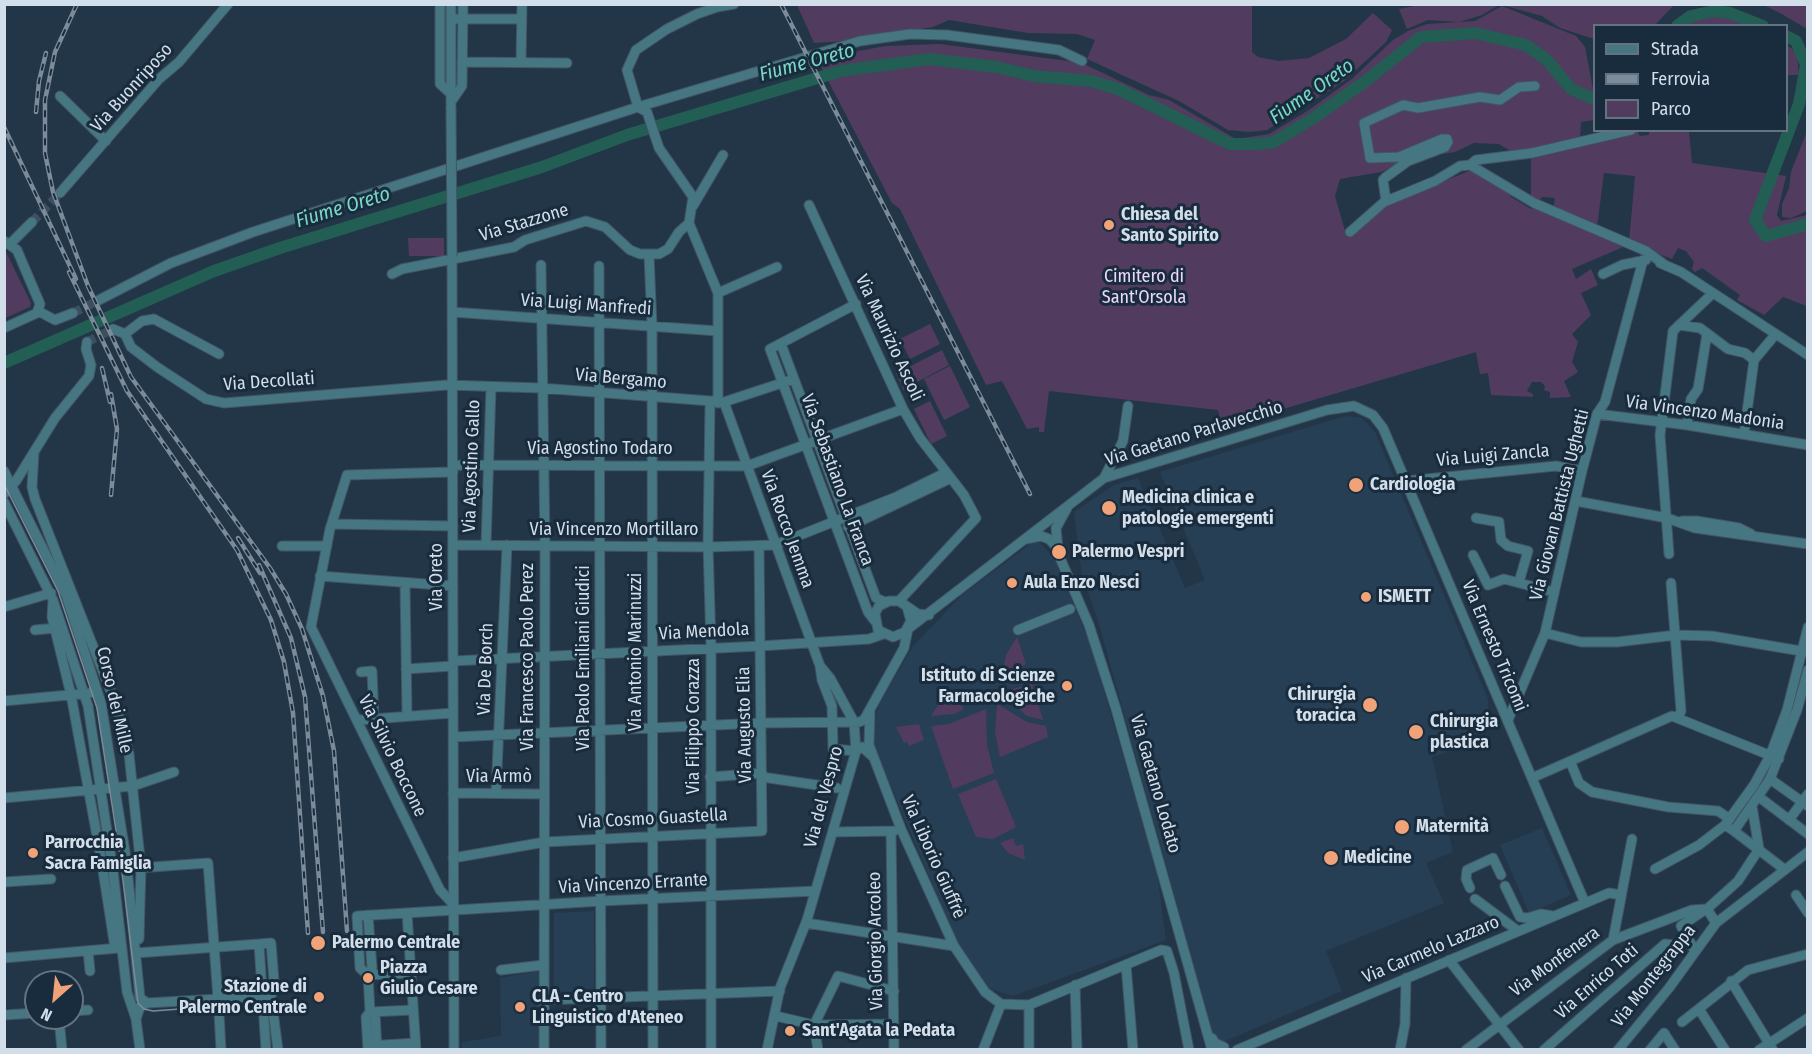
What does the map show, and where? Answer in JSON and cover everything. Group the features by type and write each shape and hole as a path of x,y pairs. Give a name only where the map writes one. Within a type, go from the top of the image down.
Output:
{"street":[{"name":"Via Buonriposo","path":"60,194 159,79 179,62 228,4"},
{"name":"Via Oreto","path":"440,4 440,84 451,100"},
{"name":"Via Oreto","path":"451,4 454,1050"},
{"name":"Via Oreto","path":"451,100 462,86 463,4"},
{"path":"521,62 522,4"},
{"path":"693,206 690,190 655,140 627,70 636,50 687,18 717,6 734,4"},
{"path":"451,19 521,20"},
{"path":"99,300 198,251 821,51 888,36 947,35 1059,50 1082,61"},
{"path":"462,62 567,63"},
{"path":"1386,201 1383,180 1386,177 1408,162 1445,147 1448,142 1447,139 1442,139 1399,157 1370,158 1364,123 1403,105 1418,108 1480,97 1500,100 1519,87 1535,86"},
{"path":"60,96 106,141"},
{"path":"1350,232 1386,201 1435,182 1460,166 1470,165 1476,160 1532,153 1622,132"},
{"path":"723,155 693,206 689,224 718,293 777,267"},
{"path":"1470,165 1534,203 1646,251 1808,355"},
{"name":"Via Maurizio Ascoli","path":"808,205 903,409 947,476 963,495 976,518 903,604"},
{"name":"Via Stazzone","path":"392,274 402,268 514,247 525,240 585,221 605,227 630,250 649,255"},
{"path":"32,222 7,243 16,250 39,301 38,311"},
{"path":"649,255 668,249 689,224"},
{"name":"Via Antonio Marinuzzi","path":"649,255 652,326 653,1050"},
{"path":"1602,274 1622,265 1643,260 1665,265"},
{"name":"Via Giovan Battista Ughetti","path":"1508,720 1545,633 1582,471 1597,414 1605,402 1643,260"},
{"name":"Via Francesco Paolo Perez","path":"541,265 545,546 544,1050"},
{"name":"Via Paolo Emiliani Giudici","path":"599,266 601,1050"},
{"name":"Via Filippo Corazza","path":"711,1050 709,897 711,646 708,547 710,465 717,403 718,293"},
{"path":"1669,554 1662,422 1673,331 1712,294"},
{"path":"782,344 856,304"},
{"path":"38,311 55,320 73,313"},
{"path":"4,328 38,311"},
{"name":"Via Luigi Manfredi","path":"452,312 718,332"},
{"path":"113,330 125,334 142,321 154,319 219,354"},
{"path":"1679,325 1700,328 1728,349 1745,353 1754,360"},
{"name":"Via Decollati","path":"125,334 131,347 156,367 215,402 453,386"},
{"path":"1687,425 1691,399 1698,389 1707,334"},
{"path":"1744,434 1754,360 1775,335"},
{"path":"4,494 13,486 90,372 87,342"},
{"name":"Via Sebastiano La Franca","path":"874,621 868,612 770,349 782,344 876,598 885,602"},
{"name":"Via Bergamo","path":"453,386 541,388 717,403 794,378"},
{"name":"Via Agostino Gallo","path":"486,545 491,387"},
{"name":"Via Rocco Jemma","path":"717,403 747,466 820,666 835,721 833,749 856,751"},
{"name":"Via Gaetano Parlavecchio","path":"1045,522 1104,478 1327,410 1349,405 1364,409"},
{"path":"1104,478 1123,441 1128,406"},
{"name":"Via Agostino Todaro","path":"333,524 347,475 488,465 747,466 807,446 903,409"},
{"name":"Via Ernesto Tricomi","path":"1364,409 1381,423 1585,903"},
{"name":"Via Vincenzo Madonia","path":"1597,414 1687,425 1808,445"},
{"name":"Corso dei Mille","path":"32,487 34,452"},
{"name":"Via Luigi Zancla","path":"1406,481 1556,466 1582,471"},
{"name":"Corso dei Mille","path":"4,471 66,595 98,690 116,788 140,998 147,1003"},
{"name":"Corso dei Mille","path":"21,474 32,487 115,702 129,754 141,868 139,937 136,953"},
{"name":"Via Vincenzo Mortillaro","path":"453,545 759,547 775,545 835,522 847,522 947,476"},
{"path":"1576,501 1667,518 1695,528 1808,544"},
{"name":"Corso dei Mille","path":"4,502 52,597 84,694 101,789 118,948"},
{"path":"1020,542 1037,536 1052,537 1060,519 1072,502"},
{"path":"1476,518 1499,522 1501,540 1508,546 1528,551 1520,582"},
{"path":"4,524 14,520"},
{"path":"929,615 920,615 903,604 885,602 877,610 874,621 883,634 896,637 929,615 1045,522"},
{"name":"Via Gaetano Lodato","path":"1045,522 1044,529 1052,537 1102,663 1212,1050"},
{"path":"453,526 333,524 320,576 453,586"},
{"name":"Via De Borch","path":"496,793 507,545"},
{"path":"282,546 327,546"},
{"name":"Via Augusto Elia","path":"759,547 762,831"},
{"path":"1473,555 1488,585 1504,579 1554,592"},
{"name":"Via Silvio Boccone","path":"320,576 311,627 318,645 358,720 367,745 440,890 453,907"},
{"path":"1671,583 1681,711 1678,718"},
{"path":"405,584 407,716"},
{"path":"4,607 52,597"},
{"name":"Corso dei Mille","path":"52,597 51,611 71,695 87,791 118,948 129,999 136,1019 140,1050"},
{"path":"453,738 500,734 864,720 904,648 911,618 903,604"},
{"path":"1018,630 1070,609"},
{"path":"1734,831 1770,779 1805,652 1808,627"},
{"path":"35,630 55,628"},
{"path":"1545,633 1590,642 1676,635 1712,636 1805,652"},
{"name":"Via Mendola","path":"406,669 503,659 869,639 883,634"},
{"name":"Via Rocco Jemma","path":"820,666 830,678 854,722"},
{"path":"1654,869 1699,845 1728,822 1775,757 1797,710 1808,670"},
{"path":"361,672 372,671 374,718"},
{"path":"4,701 84,694 98,690"},
{"name":"Via Liborio Giuffrè","path":"870,708 869,745 901,829 954,946 985,992 1000,1004"},
{"path":"358,720 453,714"},
{"path":"1532,778 1672,716 1775,757"},
{"path":"835,721 850,727 856,735"},
{"name":"Via del Vespro","path":"767,1050 780,991 806,923 856,751 854,722"},
{"path":"856,751 858,748 866,748 872,756"},
{"path":"1570,761 1579,783 1592,792 1668,807 1718,811 1734,831 1784,869"},
{"path":"4,798 133,786 174,772"},
{"path":"710,777 762,775 837,788"},
{"path":"1770,779 1806,800 1789,820"},
{"name":"Via Armò","path":"453,793 544,794"},
{"path":"1759,798 1808,834"},
{"path":"1692,949 1681,927 1707,909 1738,881 1758,849 1752,806"},
{"path":"833,832 891,832 901,829"},
{"name":"Via Cosmo Guastella","path":"453,858 545,842 653,834 762,831"},
{"name":"Via Giorgio Arcoleo","path":"891,832 894,1050"},
{"path":"1613,940 1632,839"},
{"name":"Via Montegrappa","path":"1618,1050 1692,949 1716,923 1808,852"},
{"path":"1470,888 1466,879 1467,870 1493,858 1501,876"},
{"path":"127,870 208,863 218,999"},
{"path":"4,882 51,879"},
{"path":"1738,881 1750,896"},
{"path":"1505,886 1520,917 1527,918 1541,914 1553,916"},
{"name":"Via Vincenzo Errante","path":"368,975 372,968 368,915 453,907 543,906 815,891"},
{"name":"Via Carmelo Lazzaro","path":"1236,1050 1608,893 1621,895"},
{"path":"1796,896 1808,913"},
{"path":"1475,899 1518,931"},
{"path":"1707,909 1716,923"},
{"name":"Via Monfenera","path":"1467,1050 1498,1024 1613,940 1692,910 1707,909"},
{"path":"406,913 411,974 416,1046 375,1047 368,975 411,974"},
{"path":"806,923 954,946"},
{"path":"136,953 255,944 266,1050"},
{"name":"Via Enrico Toti","path":"1544,1050 1665,944 1673,945"},
{"path":"4,958 118,948"},
{"path":"983,1050 1000,1004 1029,1005 1161,950 1167,951 1174,973 1189,1050"},
{"path":"88,951 90,971"},
{"path":"1682,1022 1731,981 1755,966 1808,954"},
{"path":"1449,960 1519,1050"},
{"path":"501,970 543,965"},
{"path":"1126,965 1133,1050"},
{"path":"818,1050 814,1025 838,976 894,992"},
{"path":"1400,1050 1405,1024 1406,978"},
{"path":"1731,981 1771,1046"},
{"path":"1075,985 1077,1050"},
{"path":"544,1000 601,1000 780,991"},
{"path":"136,1019 140,1006 147,1003 262,996"},
{"path":"262,996 278,1050"},
{"path":"1029,1005 1029,1050"},
{"path":"1700,1009 1725,1050"},
{"path":"84,1010 88,1010"},
{"path":"372,1012 413,1010"},
{"path":"219,1013 221,1050"},
{"path":"4,1015 24,1014"},
{"path":"776,1016 814,1025 894,1024"},
{"path":"1759,1050 1771,1046 1808,1018"},
{"path":"60,1030 62,1050"},
{"name":"Via Gaetano Lodato","path":"1208,1030 1215,1043 1222,1048"},
{"path":"1650,1050 1664,1033 1675,1050"},
{"name":"Via Carmelo Lazzaro","path":"1248,1050 1255,1041"},
{"path":"1222,1048 1236,1050"}],"shaded area":[{"path":"1345,416 1362,418 1375,432 1488,699 1489,728 1448,747 1447,752 1432,757 1453,852 1426,863 1444,903 1326,951 1342,991 1221,1043 1214,1038 1097,617 1082,576 1074,512 1114,485 1138,478 1185,588 1205,580 1160,472"},
{"path":"1037,539 1055,560 1091,646 1157,873 1166,940 1013,996 986,987 957,942 873,744 873,727 879,704 913,646 962,595"},
{"path":"1542,828 1571,895 1529,913 1500,845"},
{"path":"594,911 594,992 554,993 554,913"},
{"name":"CLA - Centro Linguistico d'Ateneo","path":"538,971 542,1049 462,1049 462,1042 501,1036 500,978"}],"green space":[{"path":"1674,4 1656,24 1593,24 1593,39 1560,28 1542,16 1502,5"},
{"path":"797,5 1252,5 1252,52 1258,57 1279,61 1309,58 1346,39 1373,13 1392,30 1386,42 1344,81 1267,130 1249,132 1228,130 1179,101 1087,59 1095,40 1077,34 1028,33 949,20 933,27 846,41 814,43"},
{"path":"1420,5 1499,5 1482,15 1459,22 1428,20 1407,29 1399,9"},
{"path":"1764,5 1807,5 1807,29 1780,13"},
{"name":"Cimitero di Sant'Orsola","path":"1502,6 1576,36 1585,47 1593,89 1593,120 1581,122 1580,139 1512,152 1499,144 1474,143 1455,152 1405,160 1381,172 1340,179 1335,196 1345,231 1351,236 1383,206 1474,169 1510,191 1511,197 1531,209 1534,206 1623,247 1572,269 1576,279 1591,269 1598,285 1581,293 1591,315 1572,334 1578,342 1572,362 1578,372 1564,381 1571,397 1550,398 1550,392 1544,390 1545,386 1541,382 1532,382 1527,391 1533,394 1533,397 1491,395 1488,373 1480,374 1476,352 1222,427 1218,410 1049,391 1044,432 1039,432 1039,427 1027,429 1002,381 986,385 900,209 892,203 821,67 833,56 885,46 940,44 1068,61 1084,64 1149,95 1169,100 1236,139 1269,134 1309,110 1353,78 1393,40 1408,31 1427,24 1475,21"},
{"path":"1721,16 1748,24 1687,24 1696,18"},
{"path":"1788,46 1797,52 1799,75 1788,75"},
{"path":"1807,131 1807,211 1791,218 1782,217 1782,204 1789,188 1791,172"},
{"path":"1633,132 1638,132 1640,136 1649,135 1649,132 1689,132 1692,163 1786,176 1777,215 1781,221 1807,215 1807,306 1783,297 1764,315 1737,300 1740,295 1702,268 1695,272 1692,269 1694,262 1686,251 1678,248 1672,259 1629,242 1635,176 1604,173 1597,227 1553,210 1555,198 1542,197 1538,202 1531,195 1531,156"},
{"path":"408,238 444,238 444,256 409,256"},
{"path":"5,250 31,303 30,307 5,318"},
{"path":"930,324 940,344 910,359 900,339"},
{"path":"942,350 949,365 917,382 909,367"},
{"path":"950,366 970,407 944,420 924,379"},
{"path":"908,367 917,384 904,391 896,373"},
{"path":"930,401 947,436 931,444 914,409"},
{"path":"1017,637 1026,664 1002,676 1006,655"},
{"path":"1032,684 1043,720 1027,716 1006,698 1004,691"},
{"path":"948,690 964,709 954,714 931,716"},
{"path":"997,704 1027,722 1046,726 1048,737 1000,757 995,732"},
{"path":"986,709 987,745 994,773 953,789 931,726 949,724"},
{"path":"919,724 924,740 909,746 907,742 904,743 896,727"},
{"path":"996,779 1016,827 993,839 976,837 958,794"},
{"path":"1013,838 1016,846 1023,844 1025,860 1008,853 1000,843"}],"waterway":[{"name":"Fiume Oreto","path":"1680,24 1691,16 1714,11 1730,13 1758,24"},
{"name":"Fiume Oreto","path":"4,363 214,271 280,248 542,167 627,135 841,71 929,59 996,67 1034,76 1091,81 1118,89 1230,144 1257,144 1274,142 1315,117 1421,37 1475,33 1526,45 1547,60 1571,89 1593,99"},
{"name":"Fiume Oreto","path":"1788,37 1796,41 1806,65 1799,104 1755,220 1766,236 1808,224"}],"tunnel":[{"path":"32,222 60,193"},
{"path":"73,313 99,300"},
{"path":"87,342 113,329"},
{"path":"1673,945 1686,948"}],"tram line":[{"path":"4,484 58,591 97,708 120,856 138,1003 144,1009 153,1011 247,1004"}],"railway":[{"path":"77,4 55,52 45,100 45,153 53,192 88,286 131,377 270,568 286,594 302,629 323,696 334,751 347,931"},
{"path":"781,4 1030,494"},
{"path":"36,112 39,81 46,53"},
{"path":"4,127 76,279"},
{"path":"69,272 127,391 237,550 271,620 284,662 293,713 308,933"},
{"path":"102,368 110,402"},
{"path":"111,394 117,429 111,495"},
{"path":"238,538 260,573"},
{"path":"259,565 291,638 305,697 323,932"}],"place":[{"name":"Chiesa del Santo Spirito","path":"1109,225"},
{"name":"Cardiologia","path":"1356,485"},
{"name":"Medicina clinica e patologie emergenti","path":"1109,508"},
{"name":"Palermo Vespri","path":"1059,552"},
{"name":"Aula Enzo Nesci","path":"1012,583"},
{"name":"ISMETT","path":"1366,597"},
{"name":"Istituto di Scienze Farmacologiche","path":"1067,686"},
{"name":"Chirurgia toracica","path":"1370,705"},
{"name":"Chirurgia plastica","path":"1416,732"},
{"name":"Maternità","path":"1402,827"},
{"name":"Parrocchia Sacra Famiglia","path":"33,853"},
{"name":"Medicine","path":"1331,858"},
{"name":"Palermo Centrale","path":"318,943"},
{"name":"Piazza Giulio Cesare","path":"368,978"},
{"name":"Stazione di Palermo Centrale","path":"319,997"},
{"name":"CLA - Centro Linguistico d'Ateneo","path":"520,1007"},
{"name":"Sant'Agata la Pedata","path":"790,1031"}]}
